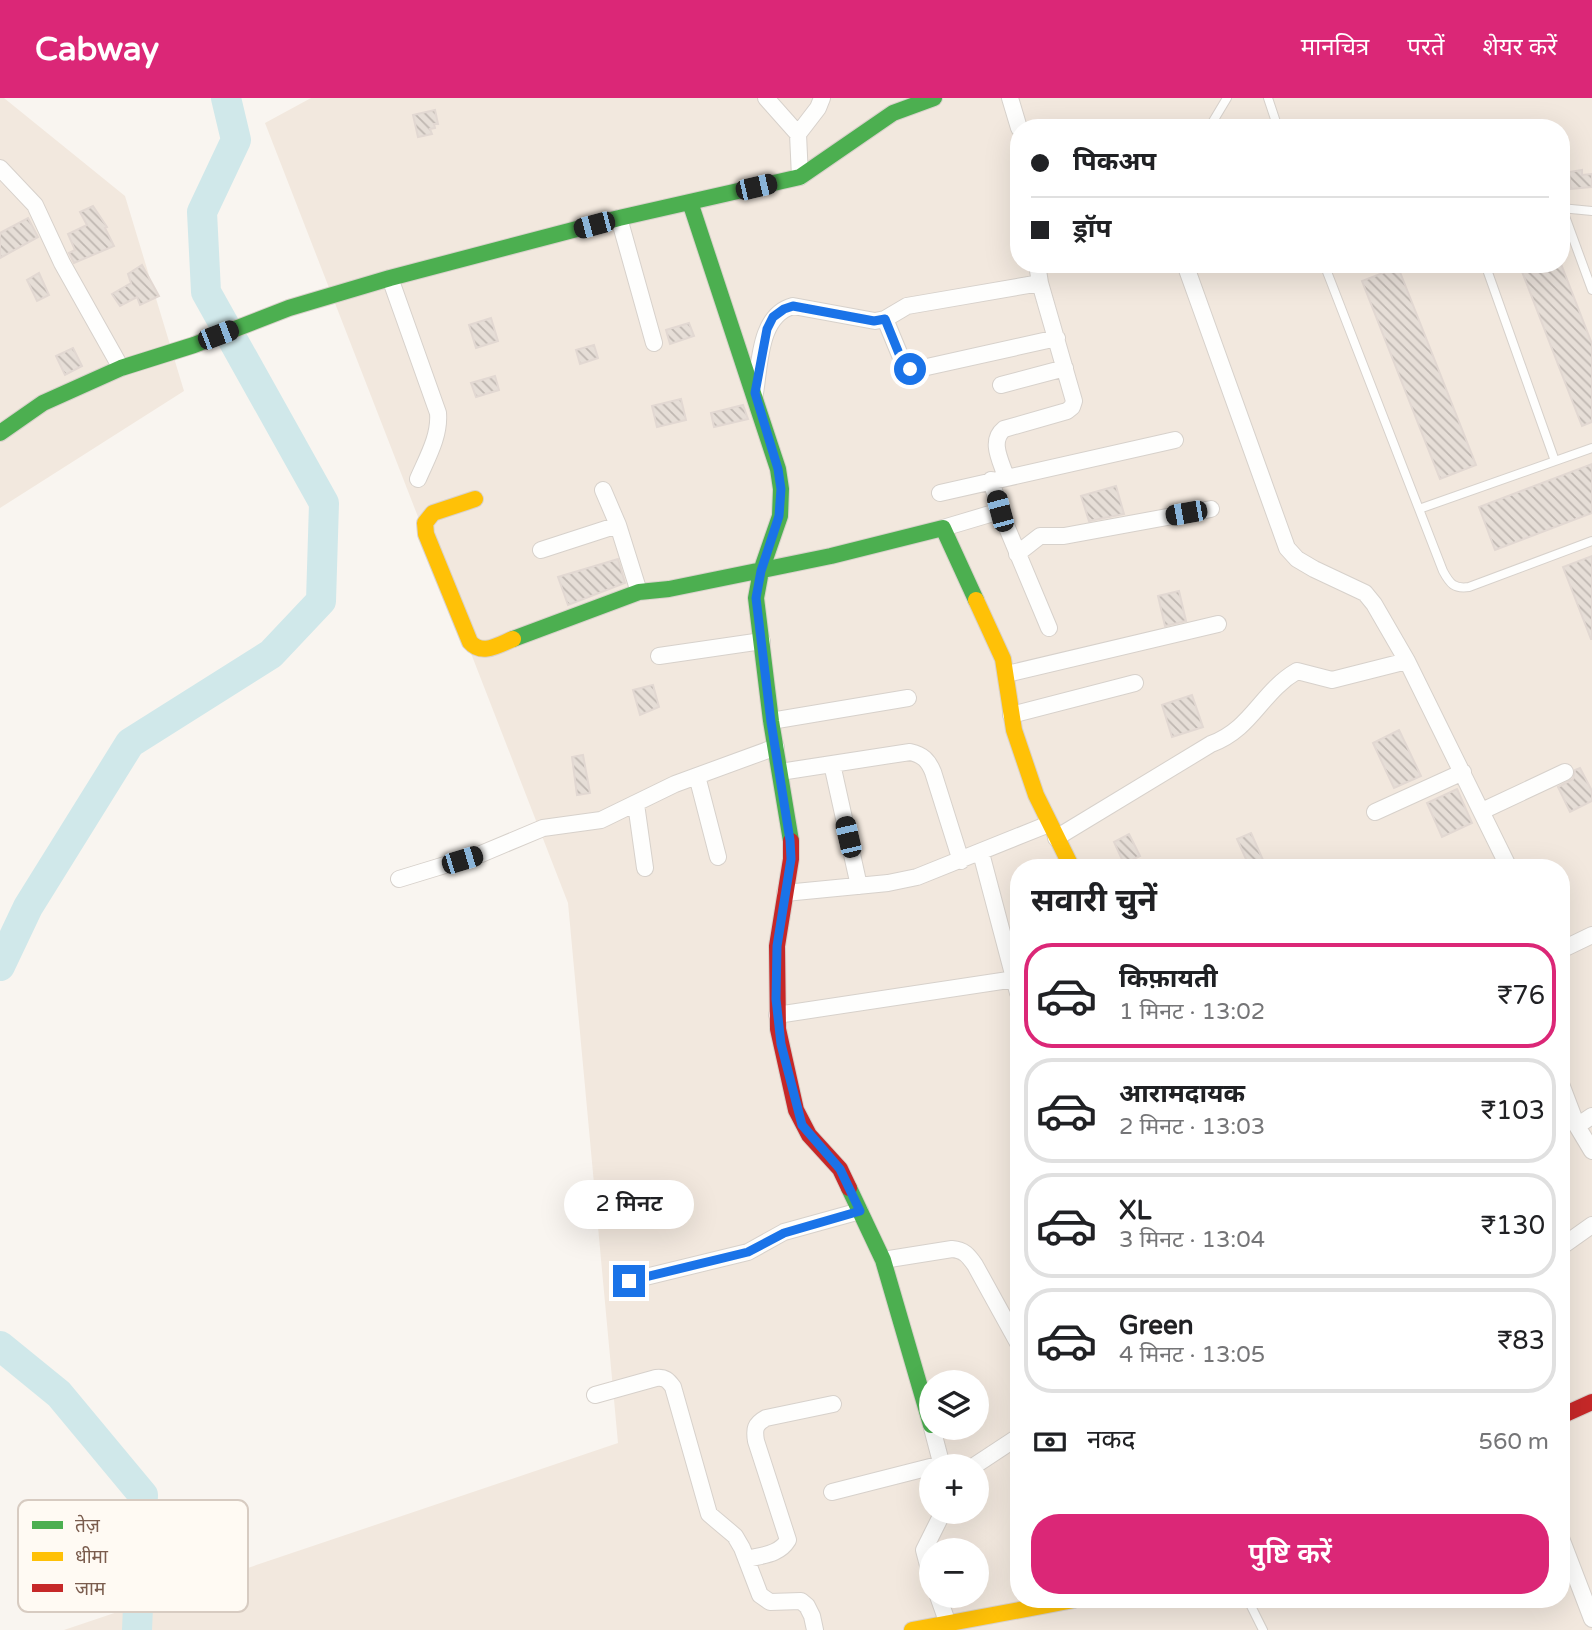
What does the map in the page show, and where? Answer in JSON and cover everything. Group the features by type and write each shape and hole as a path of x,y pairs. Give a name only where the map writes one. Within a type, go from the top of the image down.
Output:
{"street":[{"path":"766,98 798,134 800,177"},
{"path":"798,134 818,108 822,98"},
{"path":"0,433 43,402 121,368 194,345 289,308 390,278 619,218 800,177 894,113 934,98"},
{"path":"1010,98 1016,119"},
{"path":"0,168 35,205 62,263 121,368"},
{"path":"690,202 755,393 778,469 781,489 779,516 761,571 756,598 771,722 790,840 791,859 777,946 778,1015 784,1060 802,1125 840,1169 883,1260 919,1385"},
{"path":"619,218 654,342"},
{"path":"1038,273 1074,401 1068,411 1004,429 995,440 1000,511 1049,628"},
{"path":"1188,273 1287,548 1297,559 1314,569 1365,593 1407,661 1505,859"},
{"path":"390,278 438,413 436,434 418,479"},
{"path":"755,393 767,329 773,317 784,309 793,306 874,321 885,319 907,306 1040,283"},
{"path":"885,319 904,366 910,369 1057,338"},
{"path":"1001,385 1065,368"},
{"path":"940,493 1175,440"},
{"path":"603,490 618,525 639,592"},
{"path":"475,499 433,513 425,523 426,534 470,642 475,648 492,648 639,592 656,592 876,547 1000,511"},
{"path":"1017,554 1040,536 1064,536 1211,509"},
{"path":"541,550 618,525"},
{"path":"943,527 998,647 1007,674 1011,715 1036,795 1067,859"},
{"path":"1007,674 1218,624"},
{"path":"659,656 762,641"},
{"path":"785,893 888,883 917,877 981,853 1053,831 1211,744 1229,737 1280,681 1297,671 1332,680 1407,661"},
{"path":"1011,715 1135,683"},
{"path":"771,722 908,698"},
{"path":"400,879 481,854 542,828 601,820 697,776 776,747"},
{"path":"780,772 910,752 921,754 933,772 961,861"},
{"path":"832,764 859,886"},
{"path":"1375,811 1463,772"},
{"path":"1482,811 1565,772"},
{"path":"697,776 718,857"},
{"path":"636,804 645,868"},
{"path":"981,853 1010,960"},
{"path":"1570,946 1592,935"},
{"path":"778,1015 1010,987"},
{"path":"1570,1108 1592,1151"},
{"path":"1577,1126 1592,1116"},
{"path":"629,1281 748,1252 784,1233 860,1211"},
{"path":"1570,1241 1592,1226"},
{"path":"883,1260 952,1249 961,1250 975,1265 1010,1328"},
{"path":"595,1395 656,1378 663,1377 669,1381 673,1387 709,1514 735,1536 760,1595 770,1602 801,1601 812,1616 815,1630"},
{"path":"1570,1412 1592,1402"},
{"path":"747,1559 777,1552 788,1540 754,1430 758,1423 766,1418 832,1404"},
{"path":"989,1456 1010,1442"},
{"path":"832,1492 919,1471"},
{"path":"1570,1562 1592,1619"},
{"path":"942,1608 948,1623"},
{"path":"912,1630 1030,1608"}],"lane":[{"path":"1214,119 1227,98"},
{"path":"1268,98 1275,119"},
{"path":"1570,209 1592,211"},
{"path":"1570,230 1592,290"},
{"path":"1327,273 1450,584 1457,588 1469,587 1592,541"},
{"path":"1488,273 1555,461"},
{"path":"1419,509 1592,448"},
{"path":"1252,1608 1263,1630"}],"shaded area":[{"path":"0,98 4,98 125,196 184,391 0,508"},
{"path":"311,98 1592,98 1592,1630 64,1630 117,1612 248,1612 248,1568 618,1443 568,903 265,123"}],"building":[{"path":"435,110 438,124 434,124 435,128 430,129 432,134 418,137 413,115"},
{"path":"1582,170 1582,175 1592,174 1592,187 1571,189 1570,172"},
{"path":"93,206 107,227 105,228 114,246 74,263 69,253 75,250 68,234 87,225 80,212"},
{"path":"28,218 38,237 0,258 0,233"},
{"path":"142,265 159,296 140,305 137,297 120,306 112,294 131,283 128,274"},
{"path":"39,273 49,295 37,301 27,280"},
{"path":"1383,273 1400,273 1476,465 1440,479 1362,281"},
{"path":"1522,273 1564,273 1592,344 1592,422 1582,426"},
{"path":"491,318 498,341 476,348 469,325"},
{"path":"689,323 694,336 670,344 666,330"},
{"path":"594,345 598,358 580,364 576,350"},
{"path":"73,348 82,366 65,375 56,356"},
{"path":"495,376 499,390 476,397 471,383"},
{"path":"681,399 686,420 657,427 652,406"},
{"path":"743,405 748,419 714,427 711,413"},
{"path":"1592,464 1592,513 1495,550 1479,507"},
{"path":"1116,486 1124,514 1089,521 1081,496"},
{"path":"1592,556 1592,639 1591,639 1563,567"},
{"path":"618,559 625,583 568,605 558,577"},
{"path":"1179,591 1186,621 1165,626 1158,596"},
{"path":"653,685 659,707 640,715 633,690"},
{"path":"1192,695 1203,727 1172,737 1162,705"},
{"path":"1399,730 1421,776 1394,788 1373,743"},
{"path":"583,755 590,793 577,795 572,757"},
{"path":"1580,768 1592,791 1592,801 1570,812 1558,787 1573,779 1575,770"},
{"path":"1457,789 1472,823 1442,837 1427,803"},
{"path":"1251,833 1263,859 1246,859 1237,839"},
{"path":"1129,834 1140,856 1122,859 1114,842"}],"waterway":[{"path":"0,966 28,907 130,743 271,654 321,601 324,503 206,292 202,212 236,140 226,98"},
{"path":"0,1346 59,1394 143,1495 143,1500"},
{"path":"137,1630 138,1612"}],"traffic: fast":[{"path":"0,433 43,403 121,368 194,345 289,308 390,278 619,218 800,177 893,113 934,98"},
{"path":"690,202 778,469 781,489 780,516 761,571 756,598 771,721 791,841"},
{"path":"513,639 639,592 669,589 831,556 943,528 976,600"},
{"path":"849,1188 883,1260 919,1384"}],"traffic: slow":[{"path":"475,499 433,513 425,523 426,534 470,642 485,649 513,639"},
{"path":"976,600 1003,659 1014,730 1036,795 1068,859"},
{"path":"912,1630 1031,1608"}],"traffic: jam":[{"path":"791,841 791,859 777,946 778,1029 796,1110 809,1135 840,1169 849,1188"},
{"path":"1570,1412 1592,1402"}],"route":[{"path":"629,1281 748,1252 784,1233 860,1211 840,1169 802,1125 796,1110 778,1028 777,946 791,859 756,598 761,571 779,516 781,489 778,469 755,393 767,329 773,317 793,306 874,321 885,319 904,366 910,369"}]}
